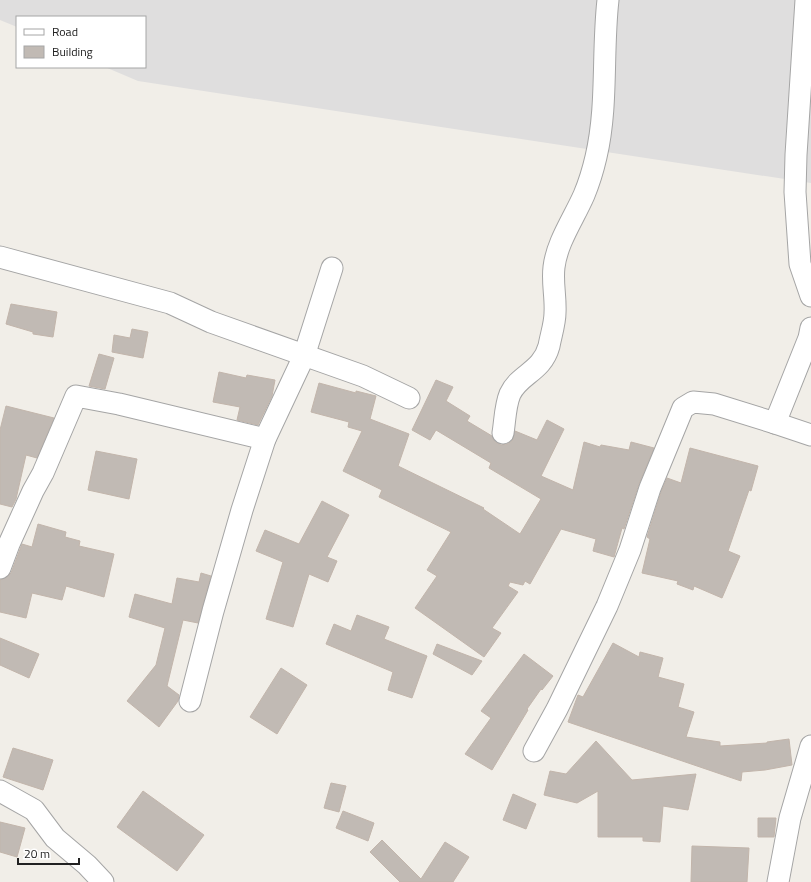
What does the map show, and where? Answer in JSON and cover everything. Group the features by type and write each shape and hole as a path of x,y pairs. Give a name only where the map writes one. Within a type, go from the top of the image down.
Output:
{"street":[{"path":"503,433 507,402 510,394 514,387 540,365 547,352 556,314 553,285 554,267 562,243 584,195 600,140 608,0"},
{"path":"806,0 807,26 795,192 800,264 811,296"},
{"path":"0,257 170,303 211,322 363,376 409,398"},
{"path":"190,701 228,560 265,439 304,356 332,268"},
{"path":"776,422 809,338 811,328"},
{"path":"0,568 9,544 33,491 43,473 76,396 119,404 265,439"},
{"path":"534,751 607,606 630,550 650,488 683,408 693,402 714,404 776,422 811,436"},
{"path":"778,882 790,818 811,746"},
{"path":"0,791 34,810 55,838 85,873 104,882"}],"shaded area":[{"path":"0,0 811,0 811,183 138,81 107,68 146,68 146,16 16,16 16,27 0,20"}],"building":[{"path":"11,304 57,312 53,337 33,334 33,332 6,324"},
{"path":"132,329 148,332 143,358 112,352 114,335 130,338"},
{"path":"99,354 114,358 105,389 89,386"},
{"path":"219,372 246,378 247,375 275,380 272,396 258,425 237,420 240,407 213,402"},
{"path":"436,380 453,387 446,401 470,416 467,421 492,436 495,442 501,445 512,441 515,431 537,440 547,420 564,429 541,476 573,490 584,442 600,447 601,445 629,450 631,442 654,448 639,484 624,529 622,528 614,557 593,551 596,539 561,529 530,584 525,581 523,585 510,582 508,586 518,592 492,628 501,633 484,657 415,608 437,576 427,570 451,532 379,497 382,490 343,471 362,431 348,427 349,422 311,412 319,383 356,393 356,391 376,396 370,419 409,434 398,466 484,508 483,509 520,534 541,499 489,468 491,463 436,430 430,440 412,430"},
{"path":"6,406 54,418 37,458 26,455 16,499 12,507 0,504 0,430"},
{"path":"690,448 758,466 751,491 749,490 728,551 740,556 722,598 694,586 693,590 677,584 678,581 642,573 650,539 647,537 661,492 667,478 681,483"},
{"path":"96,451 137,459 129,499 88,490"},
{"path":"322,501 349,515 327,557 337,561 328,582 309,574 293,627 266,619 283,562 256,551 265,530 299,544"},
{"path":"38,524 66,532 65,537 80,541 79,546 114,554 104,597 66,586 62,600 32,593 26,618 0,612 0,580 7,577 11,573 22,544 32,547"},
{"path":"201,573 211,576 198,623 183,620 167,686 179,695 178,701 159,727 127,701 156,665 165,628 129,617 135,594 172,604 177,578 199,582"},
{"path":"357,615 389,627 384,639 427,656 412,698 388,690 393,672 326,644 334,624 351,631"},
{"path":"0,638 39,654 29,678 0,665"},
{"path":"613,643 639,657 640,652 663,658 658,677 684,684 678,707 694,712 686,737 720,742 720,746 767,743 789,739 792,765 765,770 742,772 741,781 568,722 578,695 583,697"},
{"path":"437,644 482,661 472,675 433,654"},
{"path":"524,654 553,676 542,690 541,689 527,709 528,710 492,770 465,754 491,718 481,711"},
{"path":"281,668 307,685 277,734 250,717"},
{"path":"596,741 632,780 696,774 688,810 663,806 660,842 643,841 643,837 598,837 598,791 577,803 544,795 550,771 566,774"},
{"path":"13,748 53,760 43,790 3,777"},
{"path":"331,783 346,786 339,812 324,808"},
{"path":"143,791 204,835 177,871 117,827"},
{"path":"513,794 536,804 526,829 503,820"},
{"path":"343,811 374,823 368,841 336,828"},
{"path":"758,818 776,818 774,837 758,837"},
{"path":"0,822 25,828 17,857 0,852"},
{"path":"382,840 421,879 445,842 469,857 453,882 400,882 370,852"},
{"path":"692,846 749,848 747,882 691,882"}]}
